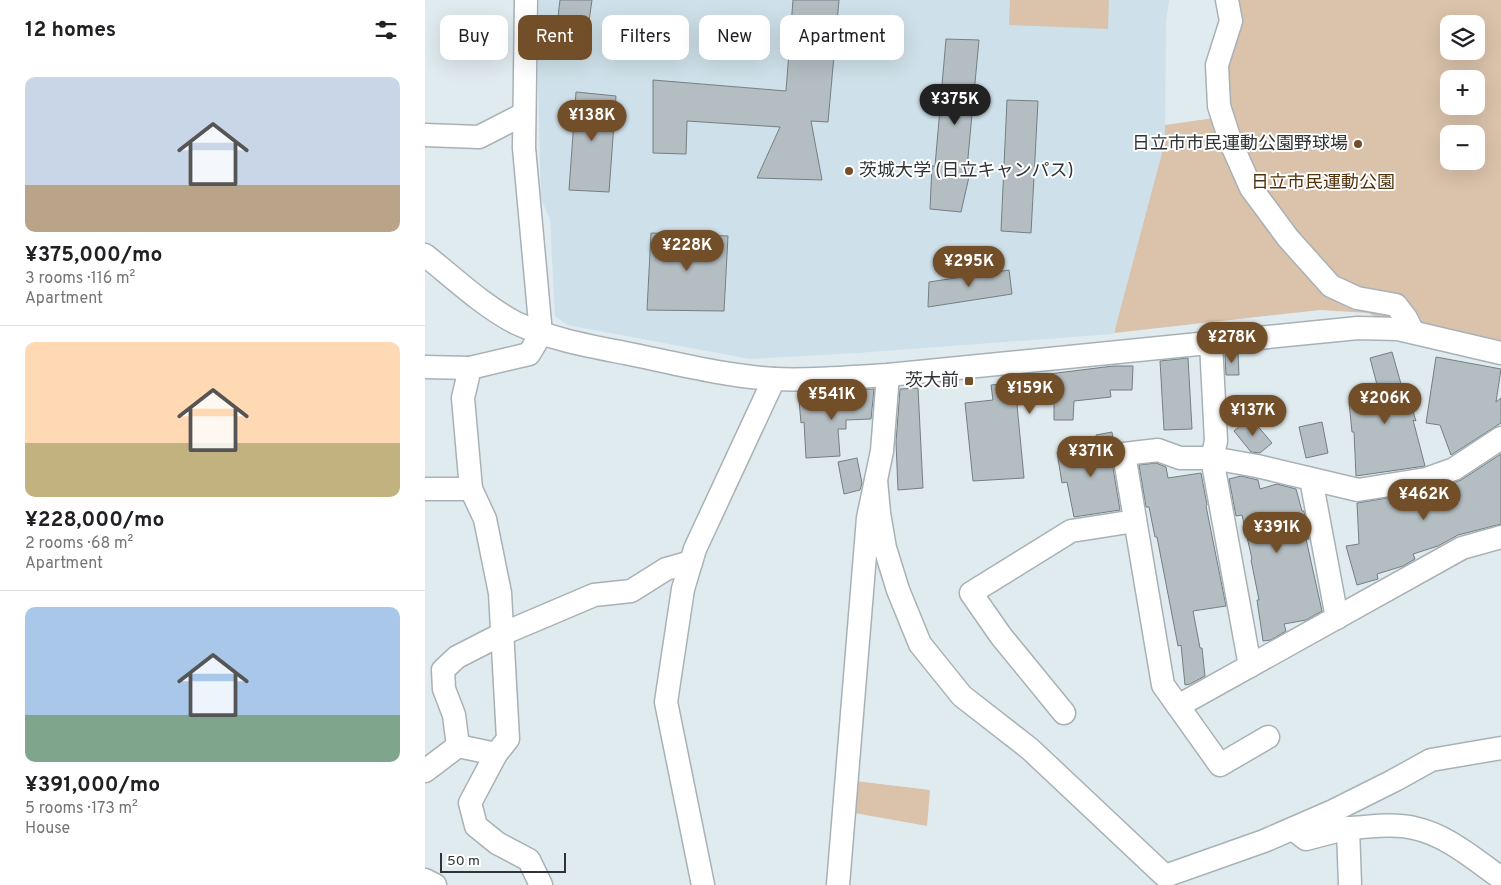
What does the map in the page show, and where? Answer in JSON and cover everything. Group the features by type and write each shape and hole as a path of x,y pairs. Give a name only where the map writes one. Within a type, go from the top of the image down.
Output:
{"street":[{"path":"425,367 470,368 529,354 541,334 524,148 525,0"},
{"path":"1227,0 1231,21 1217,65 1219,106 1231,143 1251,188 1288,238 1331,286 1357,298 1395,304 1406,318 1413,332"},
{"path":"425,135 479,137 524,114"},
{"path":"425,256 492,308 515,322 541,334 671,362 774,379 888,375 1338,329 1378,328 1413,332 1501,352"},
{"path":"1211,343 1215,441 1211,458 1250,666"},
{"path":"470,368 463,398 471,489 485,520 500,593 508,739 496,754 470,803 477,826 497,843 529,860 541,885"},
{"path":"837,885 868,518 882,450 888,375"},
{"path":"703,885 666,702 683,589 695,549 774,379"},
{"path":"1267,737 1221,765 1163,686 1123,454 1158,450 1180,458 1211,458 1257,466 1358,490 1426,479 1454,469 1501,438"},
{"path":"1311,479 1337,618"},
{"path":"876,480 885,548 898,590 920,644 962,696 1030,749 1167,882 1293,829 1393,781 1431,760 1501,748"},
{"path":"425,489 471,489"},
{"path":"1064,713 1001,636 971,593 1071,531 1135,522"},
{"path":"1179,706 1462,548 1501,537"},
{"path":"458,746 454,715 444,689 443,670 457,657 502,634 594,595 631,591 666,569 691,562"},
{"path":"425,771 458,746 496,754"},
{"path":"1293,829 1306,839 1348,828 1381,826 1414,828 1439,836 1501,878"},
{"path":"1348,828 1350,885"},
{"path":"425,880 435,885"}],"shaded area":[{"name":"茨城大学 (日立キャンパス)","path":"539,0 1169,0 1166,22 1165,142 1139,258 1113,334 750,359 567,325 555,316 550,219 541,199 538,60 592,60 592,15 539,15"}],"green space":[{"path":"1010,0 1109,0 1108,29 1009,25"},
{"name":"日立市民運動公園","path":"1225,0 1501,0 1501,355 1398,329 1368,313 1320,310 1114,333 1165,142 1165,125 1214,118"},
{"path":"855,781 930,790 927,826 849,812"}],"building":[{"path":"560,0 592,0 590,15 558,15"},
{"path":"793,0 839,0 838,15 792,15"},
{"path":"946,39 979,40 967,168 971,168 961,212 930,209 932,166 935,166"},
{"path":"788,60 834,60 828,122 811,121 822,180 757,178 780,127 687,121 686,154 653,153 653,80 786,91"},
{"path":"576,92 616,96 609,192 569,190"},
{"path":"1007,100 1038,101 1031,233 1001,231"},
{"path":"651,233 728,236 724,311 647,310"},
{"path":"1009,270 1012,294 928,307 929,282"},
{"path":"1392,352 1403,391 1406,390 1416,421 1413,420 1425,466 1356,476 1354,432 1352,432 1349,402 1381,400 1370,358"},
{"path":"1238,353 1239,375 1226,375 1225,355"},
{"path":"1436,357 1501,369 1496,402 1501,398 1501,423 1451,455 1440,425 1426,423"},
{"path":"1188,358 1192,429 1164,430 1160,361"},
{"path":"1113,366 1133,366 1132,390 1110,390 1111,397 1074,401 1073,420 1054,420 1054,402 1017,405 1024,478 973,481 965,403 993,400 991,385 1042,380 1041,375"},
{"path":"918,388 923,488 898,490 896,442 900,389"},
{"path":"874,389 871,419 846,420 846,429 838,429 840,456 806,458 804,422 801,423 799,400 820,398 820,403 851,402 851,390"},
{"path":"1250,417 1272,443 1260,453 1251,452 1234,431"},
{"path":"1322,422 1328,453 1306,458 1299,427"},
{"path":"1112,432 1114,446 1111,456 1120,510 1074,517 1067,482 1062,483 1057,452 1098,446 1096,435"},
{"path":"1501,454 1501,524 1458,535 1438,546 1413,554 1415,559 1403,566 1377,574 1378,579 1357,585 1346,546 1359,544 1357,503 1430,491 1461,480"},
{"path":"857,458 862,483 860,490 844,494 838,462"},
{"path":"1156,463 1166,467 1168,478 1201,473 1226,606 1193,611 1200,648 1202,648 1205,676 1185,685 1181,645 1178,646 1157,537 1155,537 1149,507 1146,507 1139,465"},
{"path":"1241,476 1258,480 1260,489 1277,484 1296,489 1302,511 1304,511 1309,539 1306,539 1322,611 1306,620 1284,624 1286,631 1271,640 1263,641 1252,559 1242,515 1236,516 1229,479"}],"place":[{"name":"日立市市民運動公園野球場","path":"1358,144"},
{"name":"茨城大学 (日立キャンパス)","path":"849,171"},
{"name":"茨大前","path":"969,381"}]}
